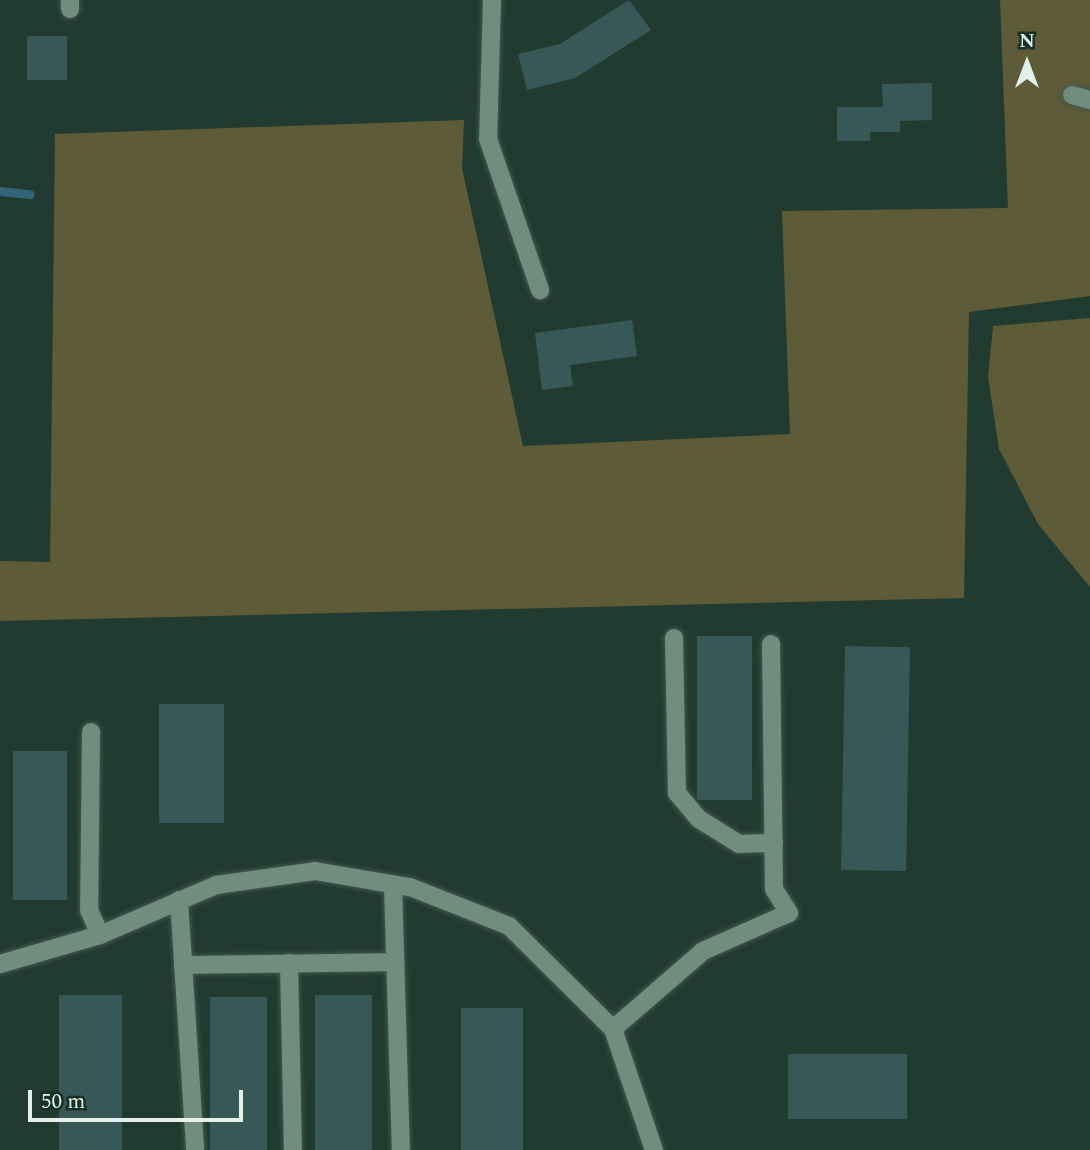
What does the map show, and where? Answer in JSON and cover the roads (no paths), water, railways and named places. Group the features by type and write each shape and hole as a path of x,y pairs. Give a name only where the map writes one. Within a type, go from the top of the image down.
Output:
{"street":[{"path":"492,0 488,139 540,290"},
{"path":"1072,95 1090,100"},
{"path":"674,638 677,793 699,819 739,844 774,844"},
{"path":"613,1029 703,951 789,913 774,889 771,644"},
{"path":"91,732 89,910 100,935"},
{"path":"0,964 100,935 216,884 315,871 393,884 509,926 613,1029 654,1150"},
{"path":"393,884 401,1150"},
{"path":"179,900 195,1150"},
{"path":"183,965 395,962"},
{"path":"289,963 293,1150"}],"waterway":[{"path":"0,191 30,194"}]}
